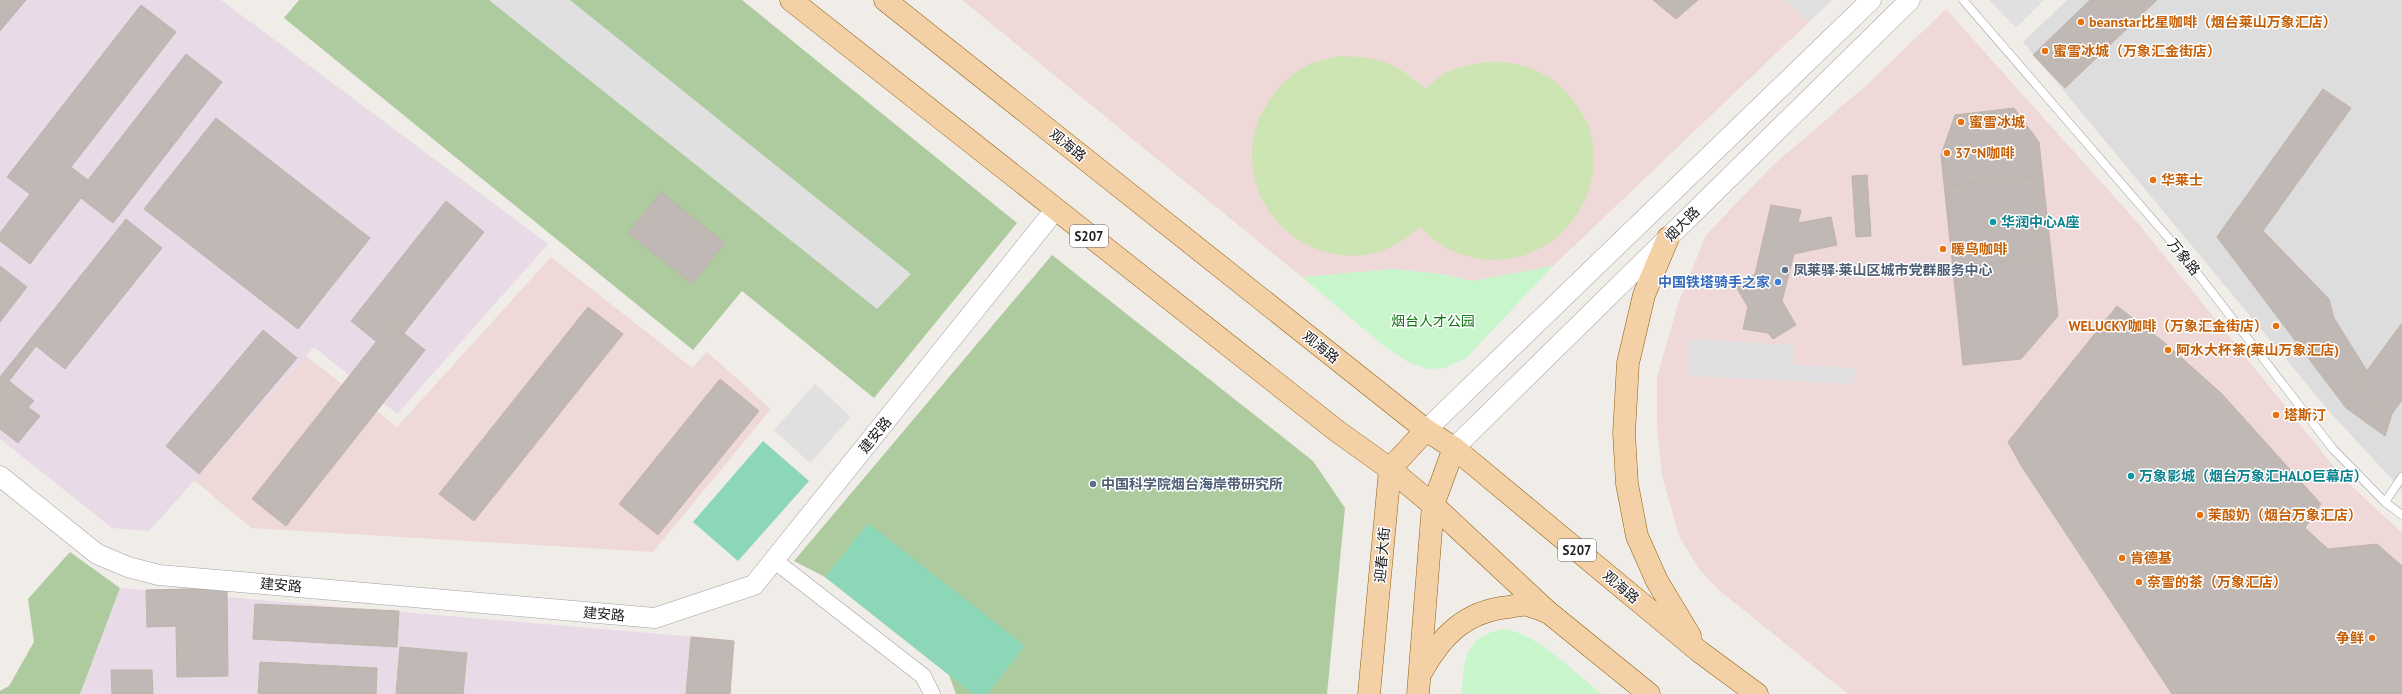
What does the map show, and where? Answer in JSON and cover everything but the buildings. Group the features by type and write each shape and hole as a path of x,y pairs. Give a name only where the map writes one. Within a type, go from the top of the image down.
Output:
{"main road":[{"name":"S207","path":"791,0 1337,431 1390,469 1433,505 1548,612 1649,694"},
{"name":"观海路","path":"885,0 1426,430 1454,448 1700,652 1757,694"},
{"path":"1668,238 1644,295 1628,363 1624,433 1627,484 1637,536 1657,581 1700,652"},
{"path":"1390,469 1426,430"},
{"path":"1419,685 1433,505 1454,448"},
{"name":"迎春大街","path":"1369,694 1390,469"},
{"path":"1419,685 1435,648 1451,631 1472,617 1499,608 1527,605 1548,612"}],"street":[{"name":"烟大路","path":"1426,430 1871,0"},
{"name":"烟大路","path":"1454,448 1910,0"},
{"name":"建安路","path":"0,476 97,554 128,567 159,575 655,618 754,585 775,561 1056,210"},
{"path":"775,561 923,676 932,694"}],"lane":[{"name":"万象路","path":"1963,0 2184,256 2334,449 2385,502 2402,515"},
{"path":"2385,502 2402,477"}],"shaded area":[{"path":"0,0 221,0 548,244 397,414 314,347 149,531 112,528 0,439"},
{"path":"489,0 570,0 911,274 877,309"},
{"path":"962,0 1832,0 1553,266 1473,281 1441,274 1394,269 1302,277"},
{"path":"1784,0 1832,0 1808,22"},
{"path":"1989,0 2044,0 2016,28"},
{"path":"2067,0 2402,0 2402,490 2328,410 2023,42"},
{"path":"1946,9 2137,222 2343,478 2402,533 2402,694 1848,694 1720,591 1699,569 1679,536 1662,475 1657,427 1657,377 1678,304 1706,235 1773,165 1869,83"},
{"path":"551,257 692,368 707,352 771,409 653,552 251,528 194,480 306,356 397,427"},
{"path":"1689,339 1793,345 1793,365 1855,368 1854,384 1687,376"},
{"path":"815,384 851,417 810,463 774,430"},
{"path":"120,588 732,640 727,694 80,694"}],"green space":[{"path":"299,0 742,0 1017,223 874,398 742,291 693,350 284,18"},
{"path":"1338,56 1376,59 1385,62 1404,72 1425,88 1447,72 1468,65 1487,62 1505,62 1522,66 1539,72 1554,81 1568,94 1585,118 1588,124 1593,147 1593,170 1588,191 1579,211 1566,229 1549,243 1529,253 1506,259 1482,259 1459,254 1438,243 1420,227 1401,241 1385,250 1356,256 1334,254 1313,247 1294,236 1277,222 1265,204 1256,184 1252,161 1252,145 1255,130 1264,108 1285,81 1300,69 1310,64"},
{"name":"中国科学院烟台海岸带研究所","path":"1052,255 1313,461 1345,508 1327,694 956,694 949,675 825,577 794,561"},
{"name":"烟台人才公园","path":"1553,266 1466,358 1445,368 1428,369 1408,362 1384,346 1302,277 1394,269 1441,274 1473,281"},
{"path":"763,441 809,481 738,561 693,522"},
{"path":"868,523 1025,646 987,694 973,694 825,577"},
{"path":"70,552 120,588 80,694 0,694 0,691 9,686 34,642 28,599"},
{"path":"1503,629 1516,632 1542,646 1568,665 1602,694 1462,694 1466,660 1473,644 1480,638 1490,633"}],"place":[{"name":"beanstar比星咖啡（烟台莱山万象汇店）","path":"2081,22"},
{"name":"蜜雪冰城（万象汇金街店）","path":"2045,51"},
{"name":"蜜雪冰城","path":"1961,122"},
{"name":"37°N咖啡","path":"1947,153"},
{"name":"华莱士","path":"2153,180"},
{"name":"华润中心A座","path":"1993,222"},
{"name":"暖鸟咖啡","path":"1943,249"},
{"name":"凤莱驿·莱山区城市党群服务中心","path":"1785,270"},
{"name":"中国铁塔骑手之家","path":"1778,282"},
{"name":"WELUCKY咖啡（万象汇金街店）","path":"2276,326"},
{"name":"阿水大杯茶(莱山万象汇店)","path":"2168,350"},
{"name":"塔斯汀","path":"2276,415"},
{"name":"万象影城（烟台万象汇HALO巨幕店）","path":"2131,476"},
{"name":"中国科学院烟台海岸带研究所","path":"1093,484"},
{"name":"茉酸奶（烟台万象汇店）","path":"2200,515"},
{"name":"肯德基","path":"2122,558"},
{"name":"奈雪的茶（万象汇店）","path":"2139,582"},
{"name":"争鲜","path":"2372,638"}]}
